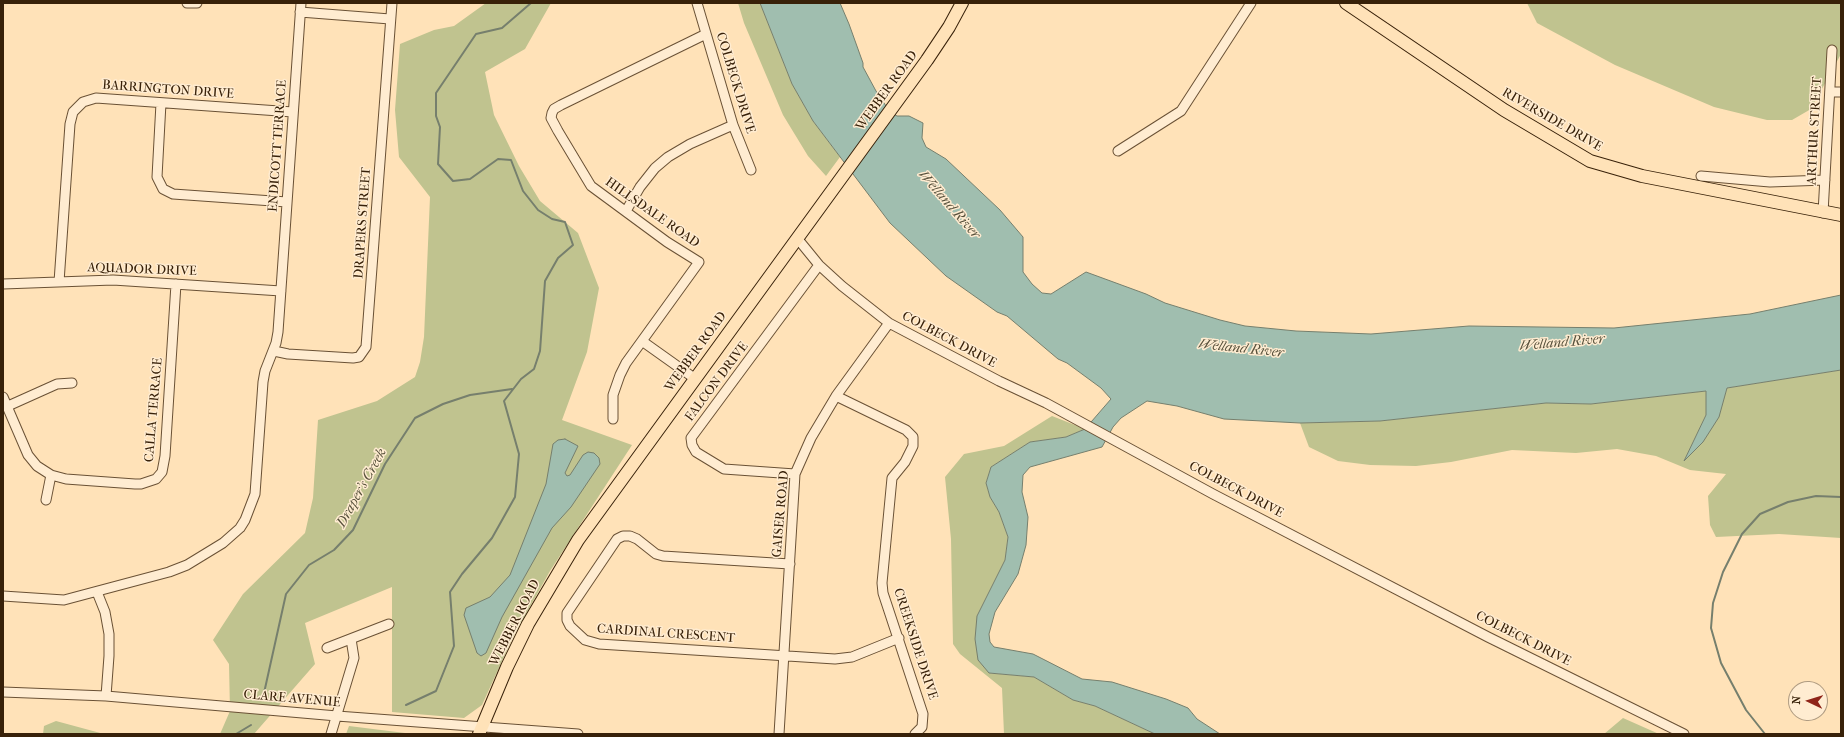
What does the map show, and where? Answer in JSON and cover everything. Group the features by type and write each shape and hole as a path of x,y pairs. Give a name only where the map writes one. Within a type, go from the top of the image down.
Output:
{"main road":[{"name":"WEBBER ROAD","path":"480,730 507,667 528,624 564,560 694,378 897,100 949,27 962,3"},
{"name":"RIVERSIDE DRIVE","path":"1346,3 1504,110 1590,161 1642,176 1841,216"}],"street":[{"path":"187,3 197,3"},
{"name":"DRAPERS STREET","path":"274,351 288,354 353,358 359,357 366,347 392,3"},
{"name":"COLBECK DRIVE","path":"697,3 733,125 751,170"},
{"path":"1118,151 1181,111 1251,3"},
{"path":"301,8 390,19"},
{"name":"ENDICOTT TERRACE","path":"3,596 64,600 152,577 187,565 223,544 240,528 249,512 255,494 263,382 265,371 274,351 278,332 301,8"},
{"name":"HILLSDALE ROAD","path":"613,419 612,402 616,385 626,363 699,262 673,246 591,186 551,118 554,109 561,105 706,34"},
{"name":"ARTHUR STREET","path":"1824,213 1832,50"},
{"path":"1830,92 1841,92"},
{"name":"BARRINGTON DRIVE","path":"59,282 70,124 73,112 83,102 91,98 293,112"},
{"path":"161,103 157,177 163,189 173,194 287,202"},
{"path":"626,211 640,187 655,168 668,157 690,144 733,125"},
{"path":"1701,176 1770,182 1826,180"},
{"name":"COLBECK DRIVE","path":"797,238 819,265 847,291 889,323 1094,429 1488,637 1684,734"},
{"name":"FALCON DRIVE","path":"796,474 724,469 696,452 692,445 691,438 819,265"},
{"name":"AQUADOR DRIVE","path":"3,284 113,280 281,291"},
{"name":"CALLA TERRACE","path":"3,397 8,406 20,440 28,454 38,466 51,475 66,479 141,484 156,479 162,472 165,456 176,284"},
{"name":"GAISER ROAD","path":"779,734 796,474 811,438 836,396 889,323"},
{"path":"642,341 694,378"},
{"path":"8,406 56,384 72,383"},
{"name":"CREEKSIDE DRIVE","path":"836,396 906,430 912,437 913,446 905,462 892,478 882,583 883,593 923,714 922,727 914,734"},
{"path":"46,500 51,475"},
{"name":"CARDINAL CRESCENT","path":"790,564 663,556 656,554 637,539 630,536 623,536 617,539 567,613 567,620 570,626 585,640 600,644 784,656 844,659 899,638"},
{"path":"97,592 105,612 109,634 106,696"},
{"path":"327,648 389,624"},
{"path":"331,734 354,658 351,639"},
{"name":"CLARE AVENUE","path":"3,692 106,696 480,730 578,734"}],"green space":[{"path":"486,3 551,3 525,49 485,72 494,115 519,166 540,201 578,233 599,288 587,352 562,420 632,445 550,571 513,637 482,705 464,718 392,712 392,587 305,623 315,664 254,734 220,734 230,711 229,664 213,640 243,594 305,533 313,498 318,420 377,401 415,377 420,362 424,337 430,197 399,157 395,110 400,44 434,30 454,26"},
{"path":"738,3 760,3 792,84 813,121 840,157 826,176 808,156 783,115 744,23"},
{"path":"1527,3 1841,3 1841,54 1811,109 1792,120 1767,120 1714,107 1615,65 1537,23"},
{"path":"1841,370 1841,538 1779,534 1716,537 1710,525 1708,496 1726,474 1690,470 1656,456 1617,449 1576,453 1512,450 1451,462 1416,466 1370,465 1338,461 1309,447 1300,423 1380,421 1546,403 1591,404 1706,391 1706,415 1685,460 1718,417 1727,388"},
{"path":"1052,416 1085,429 1066,437 1030,442 991,467 986,483 990,497 999,512 1008,537 1005,560 977,616 989,673 1034,677 1073,700 1095,706 1155,734 1004,734 1002,688 960,654 953,644 951,539 945,477 964,454 1004,446"},
{"path":"1623,718 1659,734 1604,734"},
{"path":"56,721 104,734 43,734 44,726"},
{"path":"349,726 413,734 346,734"}],"water":[{"name":"Welland River","path":"760,3 840,3 849,24 863,63 863,67 876,91 890,112 897,116 909,116 923,123 922,138 926,147 946,159 1000,210 1023,237 1023,272 1032,284 1042,293 1051,294 1086,272 1146,294 1165,303 1245,326 1296,331 1371,334 1469,326 1614,328 1750,314 1841,295 1841,370 1727,388 1719,417 1703,442 1684,461 1706,415 1706,391 1591,404 1546,403 1380,421 1300,423 1224,419 1177,406 1147,401 1121,418 1113,427 1102,447 1030,467 1023,475 1022,492 1028,517 1026,545 1018,574 995,612 989,634 990,642 994,647 1033,654 1082,679 1112,682 1166,699 1188,708 1197,719 1220,734 1155,734 1095,706 1073,700 1034,677 989,673 978,660 975,639 977,616 1005,560 1008,537 999,512 990,497 986,483 991,467 1030,442 1066,437 1085,429 1111,399 1101,388 1067,363 1058,359 1007,316 997,312 946,276 890,223 813,121 792,84"},
{"path":"565,439 578,446 565,473 567,476 570,475 583,455 588,452 594,453 599,458 600,464 571,507 552,528 502,617 486,653 481,656 477,653 464,615 466,608 490,597 510,575 546,484 553,444 558,440"}],"waterway":[{"name":"Draper's Creek","path":"406,705 436,691 454,646 450,592 462,574 492,538 515,497 519,454 504,401 521,379 534,369 540,351 545,281 558,258 573,245 565,222 552,219 538,210 523,191 511,160 498,159 470,179 453,181 438,164 440,127 436,116 436,93 476,34 502,28 531,3"},
{"name":"Draper's Creek","path":"264,693 286,594 309,565 334,550 353,530 385,464 415,418 443,404 470,395 512,389"},
{"path":"1765,734 1746,710 1721,663 1711,628 1713,603 1723,572 1742,534 1760,514 1788,502 1816,496 1841,497"},
{"name":"Draper's Creek","path":"236,734 251,725"}]}
